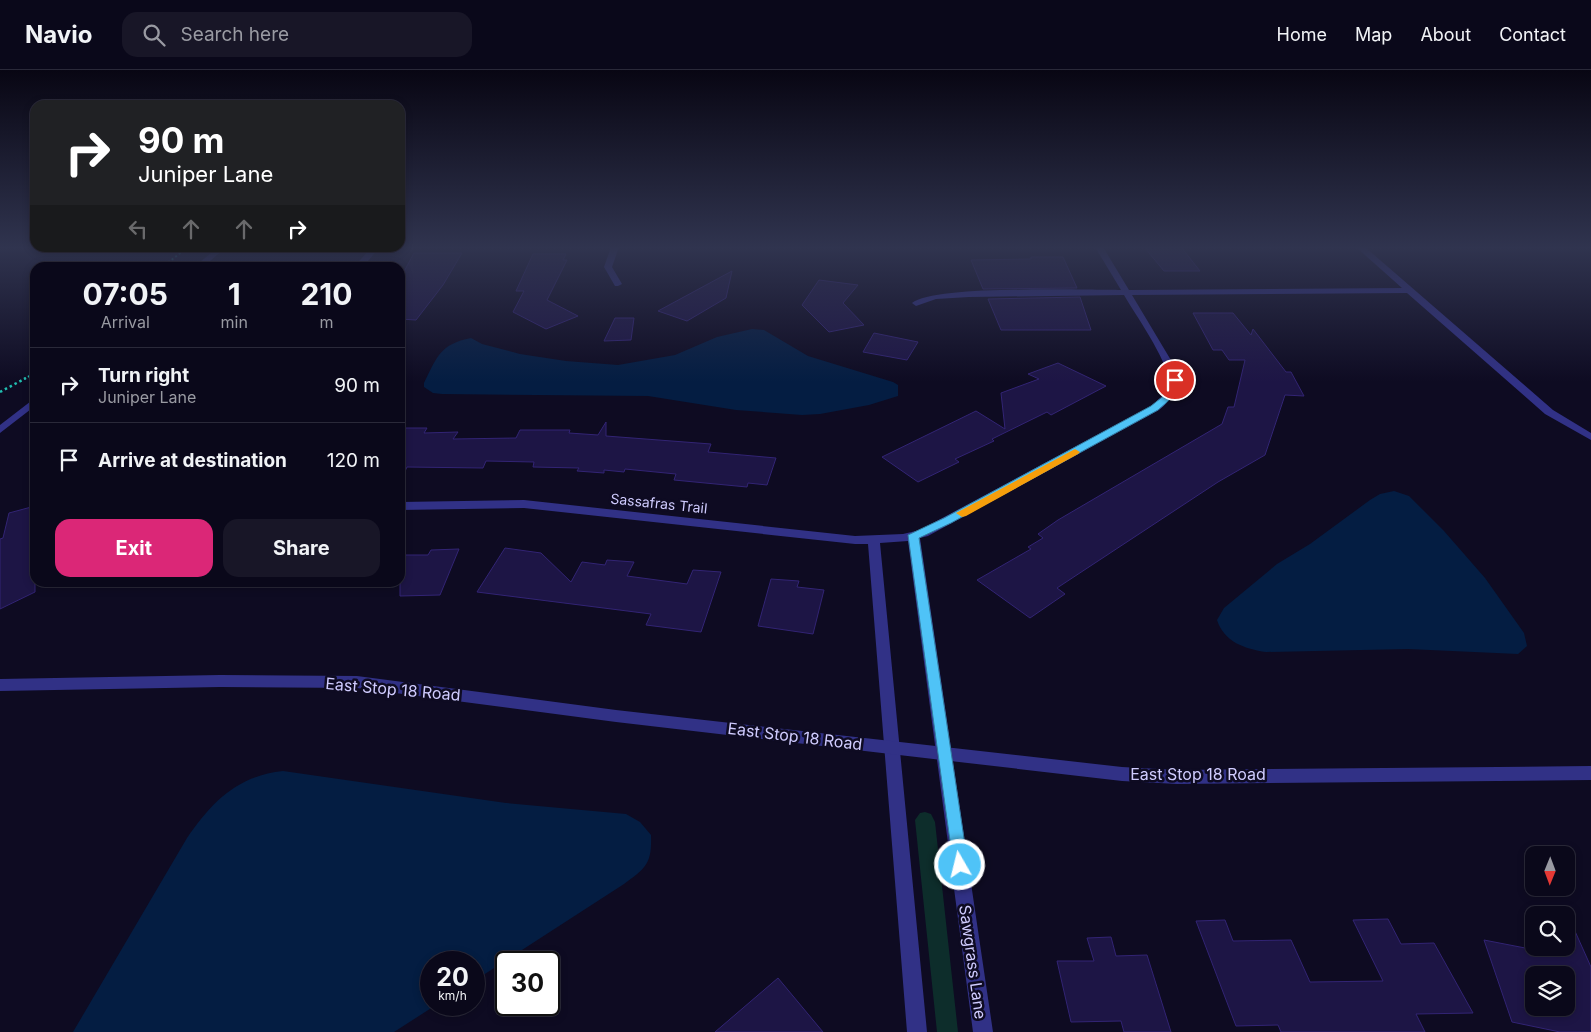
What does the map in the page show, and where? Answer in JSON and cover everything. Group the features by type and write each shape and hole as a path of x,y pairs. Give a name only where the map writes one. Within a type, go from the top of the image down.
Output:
{"street":[{"name":"Sassafras Trail","path":"405,506 524,504 874,540 924,533 1155,408 1169,395 1174,387 1174,372 1126,292"},
{"path":"916,303 922,299 949,295 1141,292"},
{"path":"1411,292 1549,412 1591,437"},
{"path":"0,430 30,405"},
{"name":"Sawgrass Lane","path":"914,535 983,1032"},
{"path":"874,540 916,1032"},
{"name":"East Stop 18 Road","path":"0,685 220,681 357,682 1122,774 1177,777 1591,773"}],"path":[{"path":"0,392 30,377"}],"green space":[{"path":"920,813 931,814 935,822 958,1032 937,1032 915,820"}],"water":[{"path":"752,329 764,330 808,356 893,382 898,385 898,396 869,405 820,414 802,415 736,410 648,396 442,394 433,393 424,387 428,374 441,353 452,344 471,338 482,344 520,354 566,361 618,365 675,355 717,337"},
{"path":"1394,491 1409,496 1444,531 1485,578 1524,633 1527,646 1518,654 1408,649 1266,652 1250,649 1236,643 1220,628 1217,620 1224,608 1277,564 1310,544 1370,500 1380,494"},
{"path":"283,771 506,803 626,814 640,822 651,835 649,859 638,874 520,951 495,951 495,967 485,974 485,951 420,951 420,1015 394,1032 73,1032 196,825 216,802 227,793 239,785 267,774"}],"building":[{"path":"405,292 438,292 416,320 405,319"},
{"path":"524,292 551,292 547,300 578,316 546,329 513,312"},
{"path":"693,292 727,292 726,298 687,321 658,311"},
{"path":"811,292 852,292 843,303 864,325 829,332 802,305"},
{"path":"1080,297 1091,330 1001,330 988,299"},
{"path":"1193,313 1233,313 1251,335 1253,329 1286,372 1291,372 1304,396 1285,395 1265,455 1218,482 1057,588 1065,594 1030,618 977,580 1031,549 1028,547 1043,538 1038,534 1058,520 1222,424 1228,407 1234,407 1245,360 1229,360 1222,350 1213,350"},
{"path":"615,318 634,318 631,340 604,341"},
{"path":"874,333 918,342 907,360 863,352"},
{"path":"1058,363 1106,386 1051,415 1047,412 992,439 994,441 955,459 959,462 918,482 882,457 976,411 1005,429 1001,393 1039,379 1028,374"},
{"path":"606,422 606,436 711,444 708,452 776,458 767,485 748,483 747,487 674,480 676,474 625,469 624,472 604,470 604,473 577,471 579,468 533,467 534,462 486,461 483,468 407,467 405,471 405,428 427,428 424,433 458,432 453,439 516,438 520,430 570,430 569,433 598,435"},
{"path":"30,507 30,587 35,587 35,592 0,609 0,539 3,538 9,513"},
{"path":"505,548 541,553 571,582 582,562 605,565 607,560 634,562 627,576 687,584 693,570 721,572 701,632 646,625 651,614 477,592"},
{"path":"459,549 440,595 400,596 400,587 405,587 405,555 428,555 431,550"},
{"path":"771,579 799,581 797,587 824,590 813,634 758,626"},
{"path":"1388,919 1401,944 1434,943 1473,1013 1416,1014 1425,1032 1281,1032 1278,1025 1236,1026 1196,921 1225,920 1233,941 1291,940 1310,982 1383,981 1353,920"},
{"path":"1575,931 1591,967 1591,1032 1560,1032 1512,1022 1484,940 1525,948 1525,956 1575,956"},
{"path":"1111,937 1116,956 1147,955 1171,1032 1124,1032 1121,1021 1071,1022 1057,961 1094,961 1087,938"},
{"path":"778,978 823,1032 715,1032"}],"slow traffic":[{"path":"962,513 1075,452"}],"route":[{"path":"960,865 914,535 924,533 948,521 1155,408 1164,402 1174,387 1175,380"}]}
